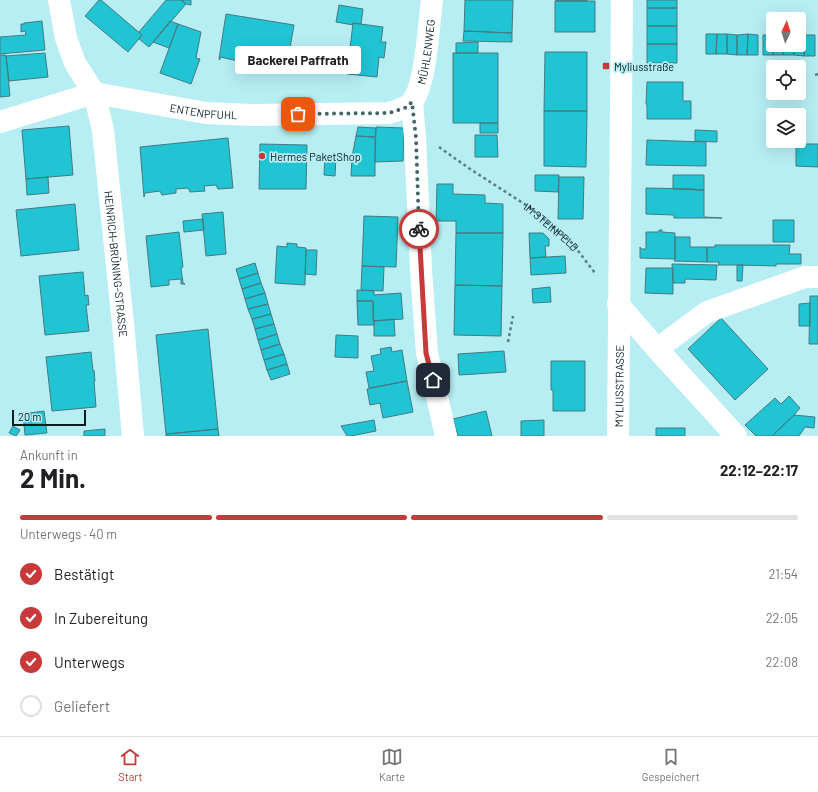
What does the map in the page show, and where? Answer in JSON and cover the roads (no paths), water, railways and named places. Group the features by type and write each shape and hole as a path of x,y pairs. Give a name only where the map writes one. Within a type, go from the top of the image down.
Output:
{"street":[{"path":"0,122 94,93 75,63 66,38 59,0"},
{"name":"MÜHLENWEG","path":"412,102 418,92 422,79 432,0"},
{"name":"MYLIUSSTRASSE","path":"618,436 618,304 622,0"},
{"name":"ENTENPFUHL","path":"94,93 206,113 252,115 389,113 405,108 412,102"},
{"name":"HEINRICH-BRÜNING-STRASSE","path":"94,93 103,130 133,436"},
{"path":"412,102 416,138 426,353 446,436"},
{"path":"657,349 706,312 805,277 818,277"},
{"path":"618,304 736,436"}],"place":[{"name":"Myliusstraße","path":"606,66"},
{"name":"Backerei Paffrath","path":"298,114"},
{"name":"Hermes PaketShop","path":"262,156"}]}
